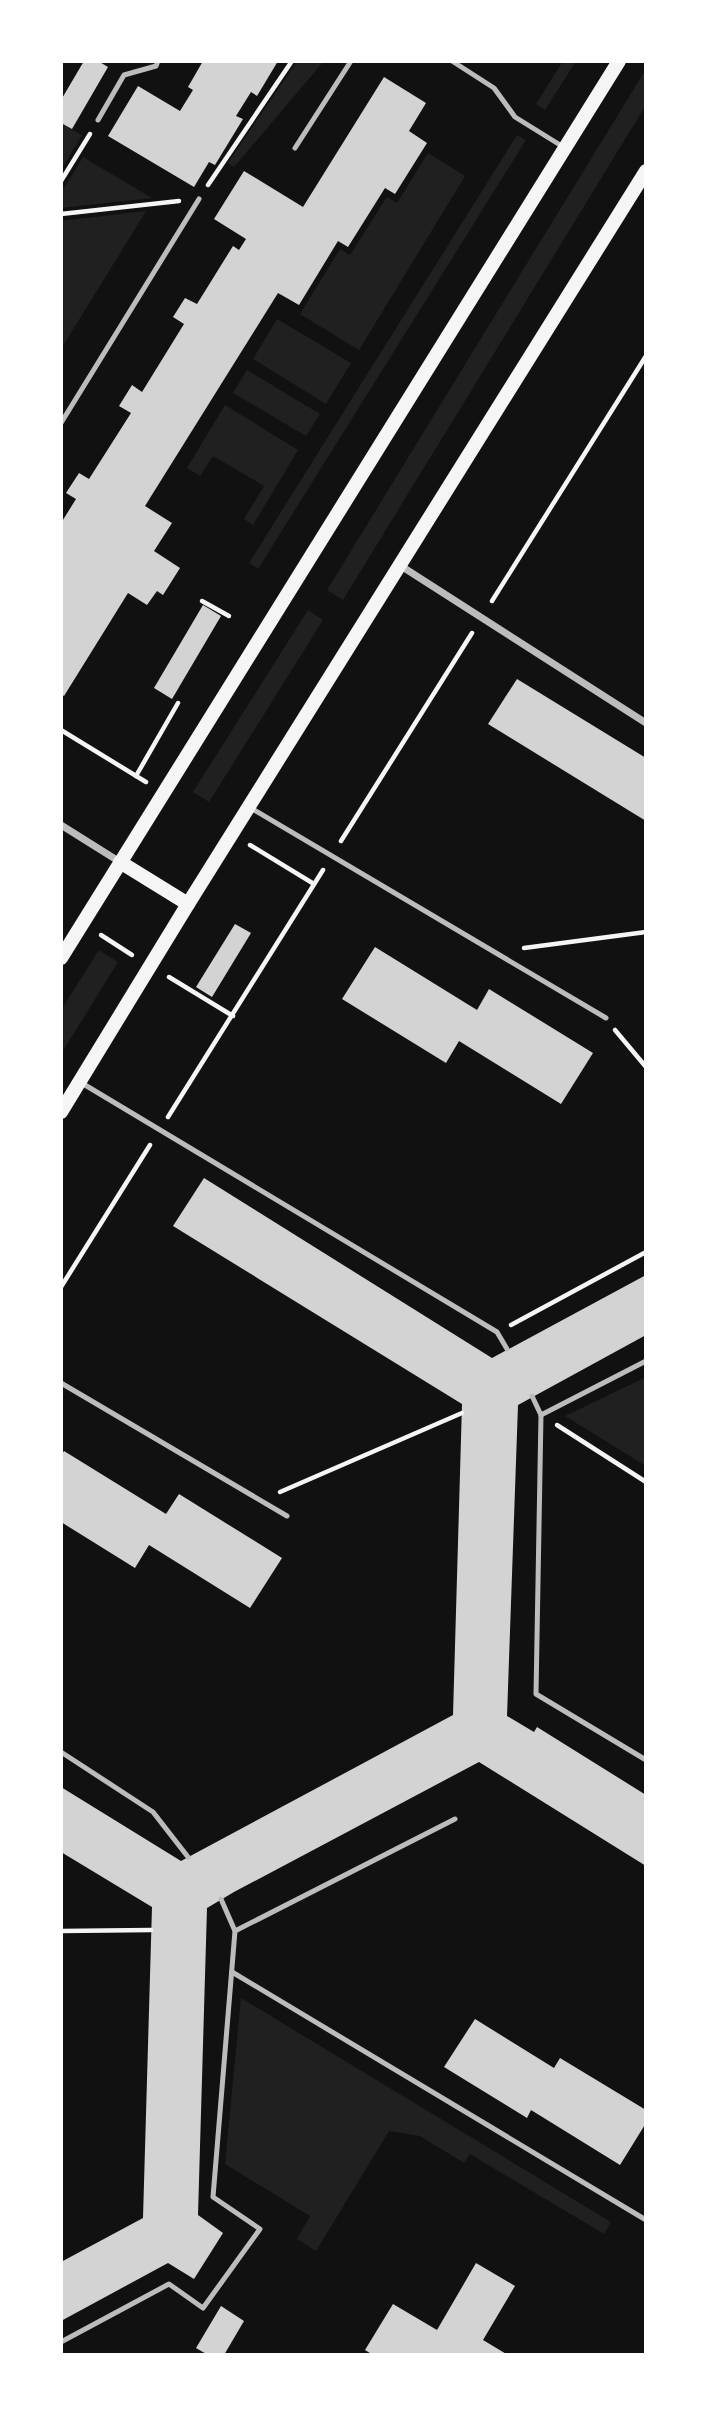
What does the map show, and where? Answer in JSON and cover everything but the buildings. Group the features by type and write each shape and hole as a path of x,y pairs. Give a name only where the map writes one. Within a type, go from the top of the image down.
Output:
{"main road":[{"path":"61,958 619,61"},
{"path":"61,1112 646,171"},
{"path":"120,862 188,904"}],"street":[{"path":"401,565 646,723"},
{"path":"61,825 120,862"}],"lane":[{"path":"98,120 124,75 156,66 158,61"},
{"path":"295,148 351,61"},
{"path":"452,61 494,88 515,117 565,148"},
{"path":"61,423 199,199"},
{"path":"249,807 606,1018"},
{"path":"80,1082 498,1332 506,1349"},
{"path":"541,1415 646,1361"},
{"path":"61,1382 286,1516"},
{"path":"532,1396 541,1415 536,1694 646,1760"},
{"path":"61,1752 153,1812 188,1857"},
{"path":"235,1931 455,1819"},
{"path":"61,2342 169,2284 203,2308 260,2229 214,2197 235,1931 221,1899"},
{"path":"232,1972 646,2220"}],"path":[{"path":"61,214 199,199 292,61"},
{"path":"61,181 98,120"},
{"path":"61,1287 646,356"},
{"path":"202,601 229,616"},
{"path":"136,776 178,703"},
{"path":"61,730 164,793"},
{"path":"232,834 314,884"},
{"path":"495,952 646,932"},
{"path":"606,1018 646,1067"},
{"path":"498,1332 646,1252"},
{"path":"260,1500 462,1413"},
{"path":"541,1415 646,1482"},
{"path":"61,1931 151,1930"}],"shaded area":[{"path":"297,61 324,61 234,167 228,163"},
{"path":"563,61 576,61 545,110 536,104"},
{"path":"646,69 646,105 343,600 327,590"},
{"path":"61,123 82,135 61,170"},
{"path":"517,135 526,140 258,569 249,563"},
{"path":"428,153 465,176 359,350 300,314 340,249 350,255 387,197 397,203"},
{"path":"83,157 152,198 61,208 61,193"},
{"path":"146,211 61,349 61,221"},
{"path":"277,319 351,363 326,404 253,359"},
{"path":"247,370 320,414 306,436 233,393"},
{"path":"225,405 298,450 253,525 244,519 264,486 213,456 200,476 187,468"},
{"path":"308,610 323,620 209,802 193,792"},
{"path":"99,950 118,962 61,1054 61,1010"},
{"path":"646,1377 646,1466 565,1416"},
{"path":"241,1998 611,2222 604,2234 470,2154 464,2163 420,2136 389,2131 316,2251 297,2239 310,2216 225,2164"}]}
